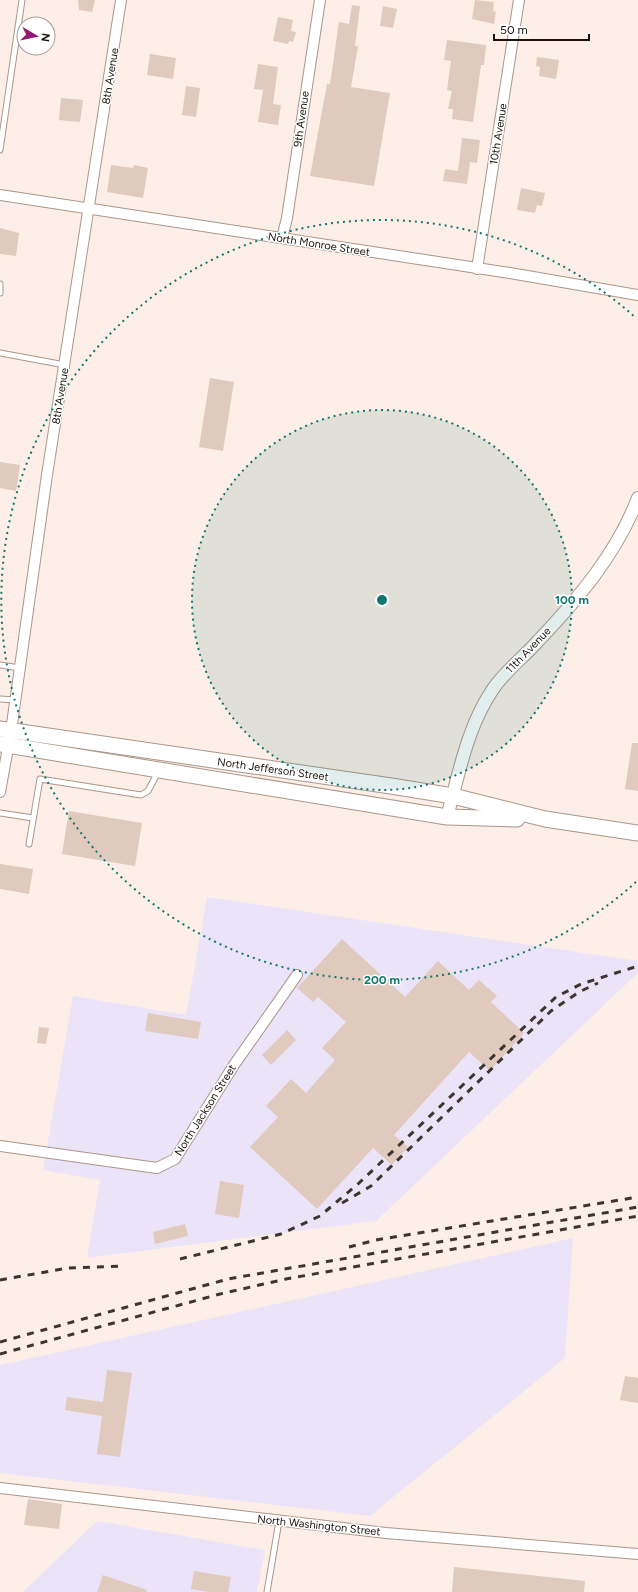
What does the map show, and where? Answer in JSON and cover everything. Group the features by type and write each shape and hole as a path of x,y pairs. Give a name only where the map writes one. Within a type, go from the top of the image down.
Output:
{"main road":[{"name":"North Jefferson Street","path":"5,737 453,796 545,819 638,833"},
{"name":"North Jefferson Street","path":"5,737 160,770 447,817 545,819"}],"street":[{"name":"8th Avenue","path":"0,792 5,737 15,700 121,0"},
{"name":"9th Avenue","path":"282,238 320,0"},
{"name":"10th Avenue","path":"477,269 519,0"},
{"name":"North Monroe Street","path":"0,195 638,294"},
{"name":"11th Avenue","path":"447,817 473,726 486,700 503,676 537,643 581,593 621,536 638,498"},
{"name":"North Jackson Street","path":"0,1146 158,1168 175,1159 234,1064 297,975"},
{"name":"North Washington Street","path":"0,1488 279,1521 485,1542 638,1554"}],"lane":[{"path":"0,150 22,0"},
{"path":"0,284 0,293"},
{"path":"0,353 65,365"},
{"path":"0,665 20,668"},
{"path":"0,698 15,700"},
{"path":"29,844 40,779 141,795 148,791 160,770"},
{"path":"0,813 33,818"},
{"path":"267,1592 279,1521"}],"shaded area":[{"path":"207,897 638,961 638,973 376,1221 87,1258 100,1180 43,1170 73,996 186,1015"},
{"path":"573,1238 565,1358 370,1516 0,1473 0,1365"},
{"path":"97,1521 265,1550 257,1592 23,1592"}],"building":[{"path":"78,0 95,0 92,12 79,10"},
{"path":"475,0 494,2 493,11 496,12 494,24 472,19"},
{"path":"352,5 360,6 355,46 358,46 351,87 390,93 374,186 310,176 327,84 330,84 339,22 349,24"},
{"path":"383,6 397,9 393,28 380,26"},
{"path":"278,17 293,20 291,31 296,32 293,42 289,41 288,44 273,41"},
{"path":"447,40 486,45 484,65 481,65 473,122 452,119 453,109 448,109 452,91 447,90 451,61 444,60"},
{"path":"150,54 176,58 173,79 147,75"},
{"path":"537,57 559,60 556,79 539,76 540,67 536,66"},
{"path":"258,64 278,67 273,104 281,105 278,125 258,122 263,90 254,89"},
{"path":"186,86 200,88 196,117 182,115"},
{"path":"61,98 83,100 80,122 59,120"},
{"path":"462,138 480,140 477,163 470,162 467,184 443,181 445,169 458,171"},
{"path":"111,165 133,168 134,165 148,168 143,198 107,192"},
{"path":"521,188 545,193 542,206 537,205 535,213 517,210"},
{"path":"0,228 19,233 16,256 0,254"},
{"path":"210,378 234,382 223,451 199,447"},
{"path":"0,462 20,465 16,491 0,488"},
{"path":"632,743 638,743 638,791 625,789"},
{"path":"69,811 142,823 135,866 62,854"},
{"path":"0,864 33,869 29,894 0,889"},
{"path":"342,939 405,997 438,961 469,990 479,980 497,996 491,1002 524,1033 490,1071 469,1052 394,1135 408,1147 392,1165 373,1148 317,1209 250,1147 278,1117 266,1106 291,1079 306,1093 335,1060 322,1048 346,1022 318,997 313,1002 297,988"},
{"path":"148,1013 201,1022 198,1039 145,1031"},
{"path":"39,1027 49,1028 46,1044 37,1043"},
{"path":"287,1030 296,1040 271,1065 262,1055"},
{"path":"220,1181 244,1185 239,1218 215,1214"},
{"path":"185,1224 188,1236 155,1244 153,1232"},
{"path":"107,1370 132,1373 120,1457 97,1454 102,1416 65,1410 67,1397 103,1402"},
{"path":"625,1376 638,1378 638,1403 620,1400"},
{"path":"28,1499 62,1504 59,1529 24,1525"},
{"path":"454,1567 585,1581 584,1592 452,1592"},
{"path":"194,1571 231,1577 228,1592 208,1592 191,1589"},
{"path":"103,1575 147,1590 146,1592 97,1592"}],"railway":[{"path":"180,1259 281,1234 320,1216 358,1184 556,997 581,984 638,966"},
{"path":"342,1203 371,1186 551,1011 579,992 598,983"},
{"path":"349,1247 376,1240 638,1197"},
{"path":"0,1342 228,1279 638,1207"},
{"path":"0,1354 220,1294 286,1279 638,1216"},
{"path":"0,1280 68,1268 124,1266"}]}
